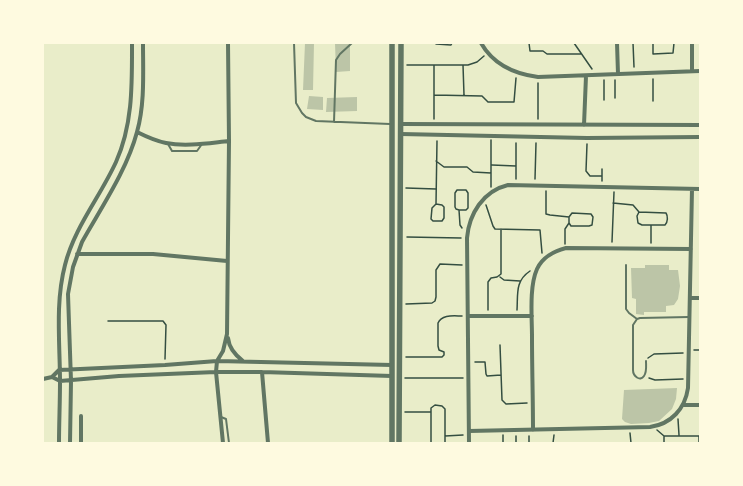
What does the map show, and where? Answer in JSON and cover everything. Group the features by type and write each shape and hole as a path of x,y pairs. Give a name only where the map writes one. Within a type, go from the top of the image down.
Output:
{"street":[{"path":"59,443 59,295 65,265 74,239 109,175 123,144 131,107 132,43"},
{"path":"70,443 68,294 77,254 82,242 124,166 137,132 141,110 143,43"},
{"path":"228,43 229,141 227,334 231,350 243,362"},
{"path":"392,43 392,443"},
{"path":"399,443 401,43"},
{"path":"481,43 488,53 506,68 538,77 700,71"},
{"path":"616,75 617,43"},
{"path":"692,43 692,71"},
{"path":"584,125 586,76"},
{"path":"392,124 700,125"},
{"path":"137,132 152,139 167,143 202,144 229,141"},
{"path":"392,134 587,138 700,137"},
{"path":"469,443 467,238 468,228 474,213 484,198 498,187 508,185 700,189"},
{"path":"469,433 656,426 671,419 677,414 684,405 687,396 691,298 692,189"},
{"path":"531,430 533,403 533,286 534,276 543,261 550,255 566,248 691,249"},
{"path":"77,254 152,254 228,261"},
{"path":"691,298 700,298"},
{"path":"468,316 532,316"},
{"path":"223,443 216,372 217,361 225,345 227,334"},
{"path":"43,379 52,377 59,370 217,361 392,364"},
{"path":"52,377 60,381 70,381 119,376 216,372 392,376"},
{"path":"262,372 268,443"},
{"path":"684,405 700,404"},
{"path":"81,416 81,443"}],"lane":[{"path":"294,43 296,103 298,108 306,117 316,121 392,124"},
{"path":"334,122 336,60 352,43"},
{"path":"167,143 172,151 197,151 202,144"},
{"path":"626,265 626,309 637,319"},
{"path":"646,362 645,375 639,378 636,377 633,374 633,325 637,319 690,317"},
{"path":"220,417 226,419 229,443"}],"path":[{"path":"436,43 452,43"},
{"path":"529,43 530,51 542,51 547,54 581,54"},
{"path":"574,43 597,76"},
{"path":"633,43 634,74"},
{"path":"653,43 653,54 673,53 674,43"},
{"path":"401,65 473,64 478,62 488,53"},
{"path":"434,65 434,124"},
{"path":"463,65 464,95"},
{"path":"434,95 482,96 488,102 514,102 517,72"},
{"path":"653,73 653,101"},
{"path":"604,75 604,100"},
{"path":"615,98 616,75"},
{"path":"538,77 538,125"},
{"path":"436,204 444,207 444,218 442,221 433,221 431,219 432,208 436,204 437,135"},
{"path":"491,135 491,192"},
{"path":"516,136 516,185"},
{"path":"535,185 536,136"},
{"path":"587,138 586,171 590,176 602,176"},
{"path":"436,161 444,167 467,167 476,173 491,173"},
{"path":"491,165 516,166"},
{"path":"602,168 602,187"},
{"path":"546,186 546,214 569,217"},
{"path":"612,248 614,187"},
{"path":"400,188 436,189"},
{"path":"459,210 466,210 468,208 468,193 466,190 457,190 455,193 455,207 459,210 460,227 468,228"},
{"path":"484,198 494,228 540,230 543,261"},
{"path":"613,203 633,205 639,212 666,213 666,223 662,225 642,225 638,223 637,216 639,212"},
{"path":"566,248 565,229 569,223 569,217 572,213 590,213 593,217 590,226 573,226 569,223"},
{"path":"651,225 651,248"},
{"path":"499,276 501,272 501,229"},
{"path":"400,236 467,238"},
{"path":"400,304 432,303 435,301 436,297 436,270 438,266 440,264 467,265"},
{"path":"517,316 518,287 520,281 527,273 538,268"},
{"path":"499,276 504,280 520,281"},
{"path":"488,316 488,282 491,278 499,276"},
{"path":"400,357 442,357 444,352 439,350 438,346 439,320 446,316 468,316"},
{"path":"108,321 163,321 166,325 165,365"},
{"path":"500,345 503,402 506,404 533,403"},
{"path":"646,362 654,354 689,353"},
{"path":"469,362 484,362 486,375 501,375"},
{"path":"645,375 655,380 688,378"},
{"path":"400,378 469,378"},
{"path":"431,443 431,408 435,405 444,407 445,443"},
{"path":"399,412 431,412"},
{"path":"677,414 679,436"},
{"path":"656,426 658,431 664,436 699,436 699,443"},
{"path":"630,428 631,443"},
{"path":"553,443 554,429"},
{"path":"529,443 531,430"},
{"path":"445,436 469,433"},
{"path":"664,436 664,443"}],"building":[{"path":"305,43 314,43 313,90 303,90"},
{"path":"335,43 350,43 350,71 336,72"},
{"path":"309,96 323,97 323,110 307,109"},
{"path":"357,97 357,111 326,112 327,98"},
{"path":"645,265 669,265 669,270 678,270 680,286 678,299 674,305 666,306 666,312 644,312 644,315 636,314 636,299 632,298 631,268 645,268"},
{"path":"677,388 676,399 672,409 659,421 631,424 622,419 624,390"}]}
